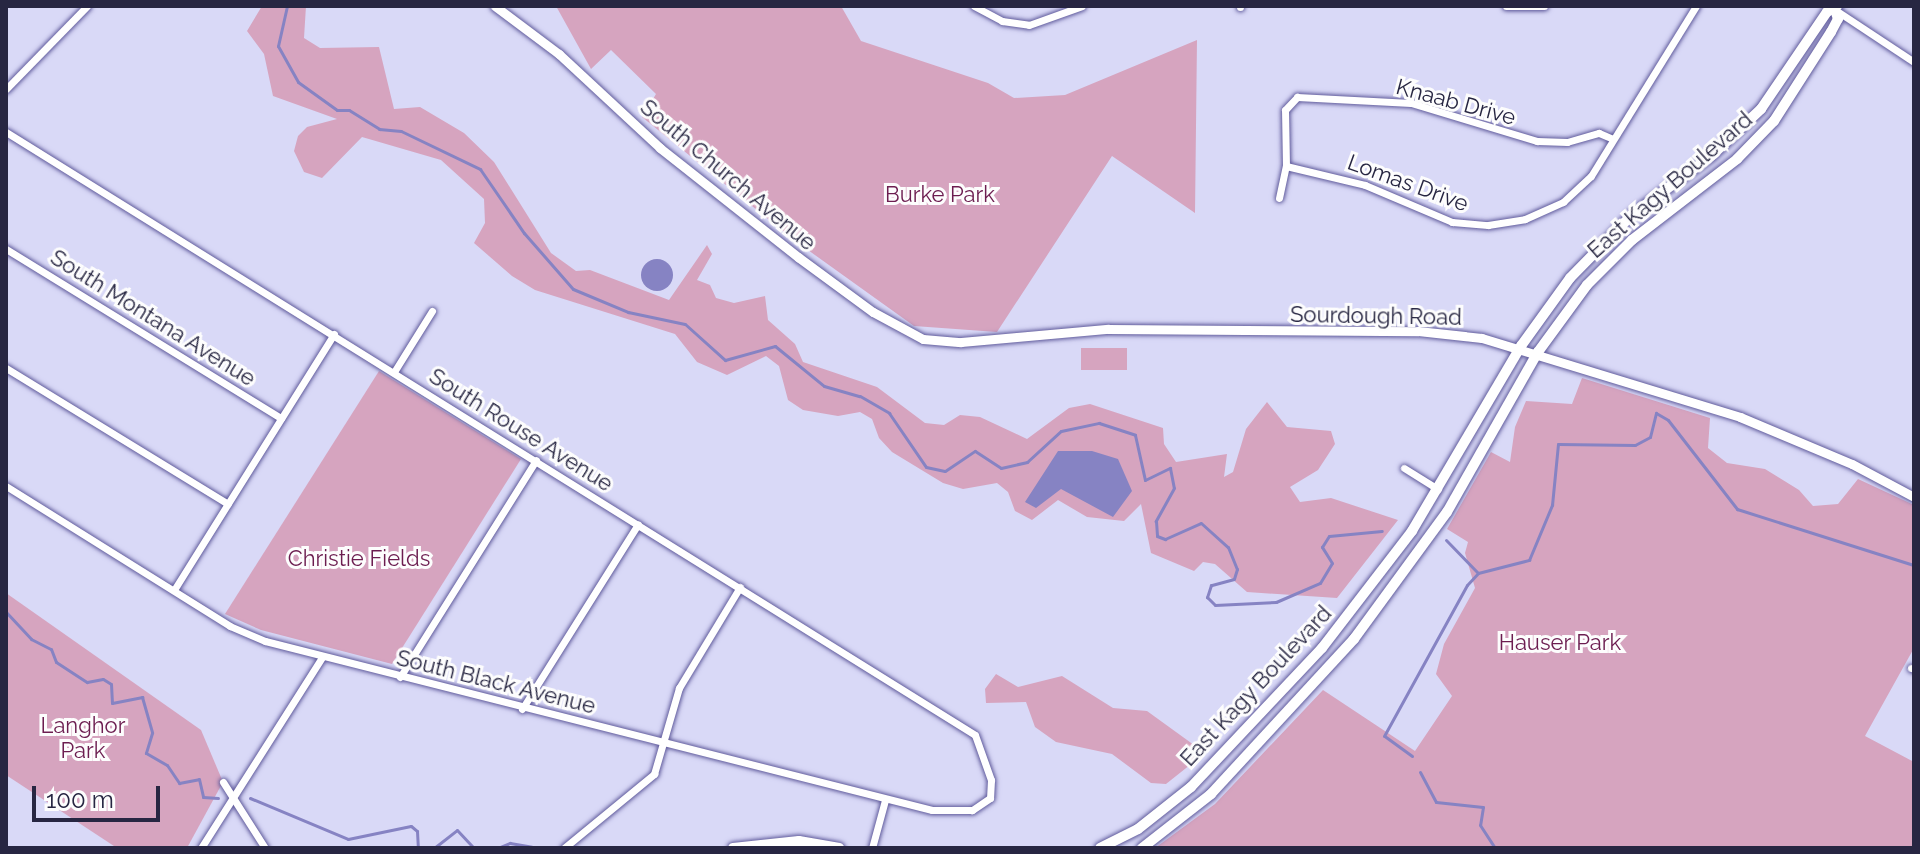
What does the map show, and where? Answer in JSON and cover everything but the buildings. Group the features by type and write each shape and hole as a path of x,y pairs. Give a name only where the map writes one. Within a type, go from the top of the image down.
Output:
{"main road":[{"name":"East Kagy Boulevard","path":"1100,848 1165,810 1272,704 1374,583 1438,489 1521,346 1595,249 1761,109 1827,12 1834,7 1838,19 1774,121 1737,159 1612,258 1538,352 1447,512 1354,639 1220,785 1142,848"},
{"path":"733,848 799,841 839,848"}],"street":[{"path":"6,89 87,6"},
{"name":"South Church Avenue","path":"495,6 568,62 660,148 844,292 906,332"},
{"path":"974,6 1002,21 1029,25 1082,6"},
{"path":"1506,6 1544,6"},
{"name":"Lomas Drive","path":"1286,166 1365,185 1452,222 1501,224 1550,209 1575,192 1599,167 1694,7"},
{"path":"1834,7 1914,62"},
{"name":"Knaab Drive","path":"1286,166 1288,100 1305,96 1411,103 1537,141 1567,142 1599,133 1613,139"},
{"name":"South Rouse Avenue","path":"6,132 975,735 991,780"},
{"path":"1279,198 1286,166"},
{"name":"South Montana Avenue","path":"6,249 281,418"},
{"path":"394,372 432,311"},
{"name":"Sourdough Road","path":"906,332 961,342 1075,330 1390,330 1521,346 1783,434 1914,497"},
{"path":"174,590 334,334"},
{"path":"6,368 228,504"},
{"path":"400,677 536,460"},
{"path":"1404,468 1438,489"},
{"name":"South Black Avenue","path":"6,486 251,636 522,709 932,810 972,810 990,798 991,780"},
{"path":"522,709 638,524"},
{"path":"564,848 647,783 664,743 679,688 740,587"},
{"path":"201,848 322,657"},
{"path":"223,782 231,800 265,848"},
{"path":"872,848 885,800"}],"green space":[{"path":"262,6 306,6 304,38 320,48 379,47 394,109 420,107 464,133 494,162 551,253 576,271 590,270 669,300 707,245 712,254 697,280 710,285 716,298 734,303 765,296 768,320 795,344 803,362 877,387 925,423 944,425 960,415 980,417 1027,439 1069,408 1090,404 1163,428 1164,444 1176,462 1227,454 1224,477 1233,472 1246,429 1267,402 1287,427 1331,431 1335,444 1318,470 1290,487 1300,502 1331,498 1398,520 1337,598 1247,592 1215,564 1203,562 1194,571 1151,553 1141,504 1124,521 1087,517 1058,500 1032,520 1015,511 1008,492 997,483 963,489 943,483 892,452 879,438 872,419 860,412 838,416 803,410 788,400 779,366 766,356 727,375 697,362 675,334 535,290 512,276 474,243 485,223 484,199 441,160 362,137 322,178 304,172 294,151 298,136 307,127 337,119 273,96 264,54 247,31"},
{"name":"Burke Park","path":"556,6 841,6 861,41 988,83 1014,98 1065,95 1197,40 1195,213 1112,156 997,332 914,326 794,240 642,117 656,94 611,50 591,69"},
{"path":"1081,348 1127,348 1127,370 1081,370"},
{"name":"Christie Fields","path":"379,371 521,459 392,664 261,630 225,614"},
{"name":"Hauser Park","path":"1582,378 1710,418 1708,448 1727,463 1765,469 1799,490 1813,506 1838,504 1858,479 1914,505 1914,648 1865,736 1914,762 1914,848 1155,848 1215,804 1323,690 1415,751 1452,696 1436,674 1444,644 1475,588 1465,553 1468,542 1447,529 1491,452 1510,462 1515,427 1526,401 1572,404"},
{"name":"Langhor Park","path":"6,593 201,730 223,782 187,848 117,848 6,775"},
{"path":"996,674 1018,687 1062,676 1113,708 1147,711 1205,753 1166,784 1151,783 1112,754 1056,742 1035,727 1026,702 986,703 985,689"}],"shaded area":[{"path":"657,259 668,264 673,275 668,286 657,291 646,286 641,275 646,264"},
{"path":"1058,451 1092,451 1118,459 1132,491 1113,517 1061,489 1036,508 1025,502"}],"waterway":[{"path":"287,6 278,46 298,82 337,110 349,110 379,129 401,131 480,169 524,233 573,289 628,312 685,324 725,360 775,346 824,386 860,396 889,413 926,467 945,471 975,451 1001,468 1027,462 1061,431 1099,423 1135,435 1145,480 1170,468 1174,488 1156,521 1157,536 1165,539 1201,523 1228,547 1237,569 1234,579 1211,585 1207,597 1215,605 1276,602 1320,583 1332,563 1322,547 1329,536 1382,531"},
{"path":"1412,756 1384,736 1467,585 1478,573 1529,560 1552,505 1558,444 1635,445 1650,437 1656,413 1668,420 1737,509 1914,565"},
{"path":"1446,540 1478,573"},
{"path":"6,612 31,639 51,649 56,662 87,682 103,679 111,684 112,703 142,697 152,733 146,753 167,765 179,783 199,779 203,797 218,798"},
{"path":"1420,772 1436,802 1483,807 1480,825 1495,848"},
{"path":"250,798 348,839 411,826 417,831 418,848"},
{"path":"434,848 457,830 474,848"},
{"path":"498,848 510,843 532,847"}]}
